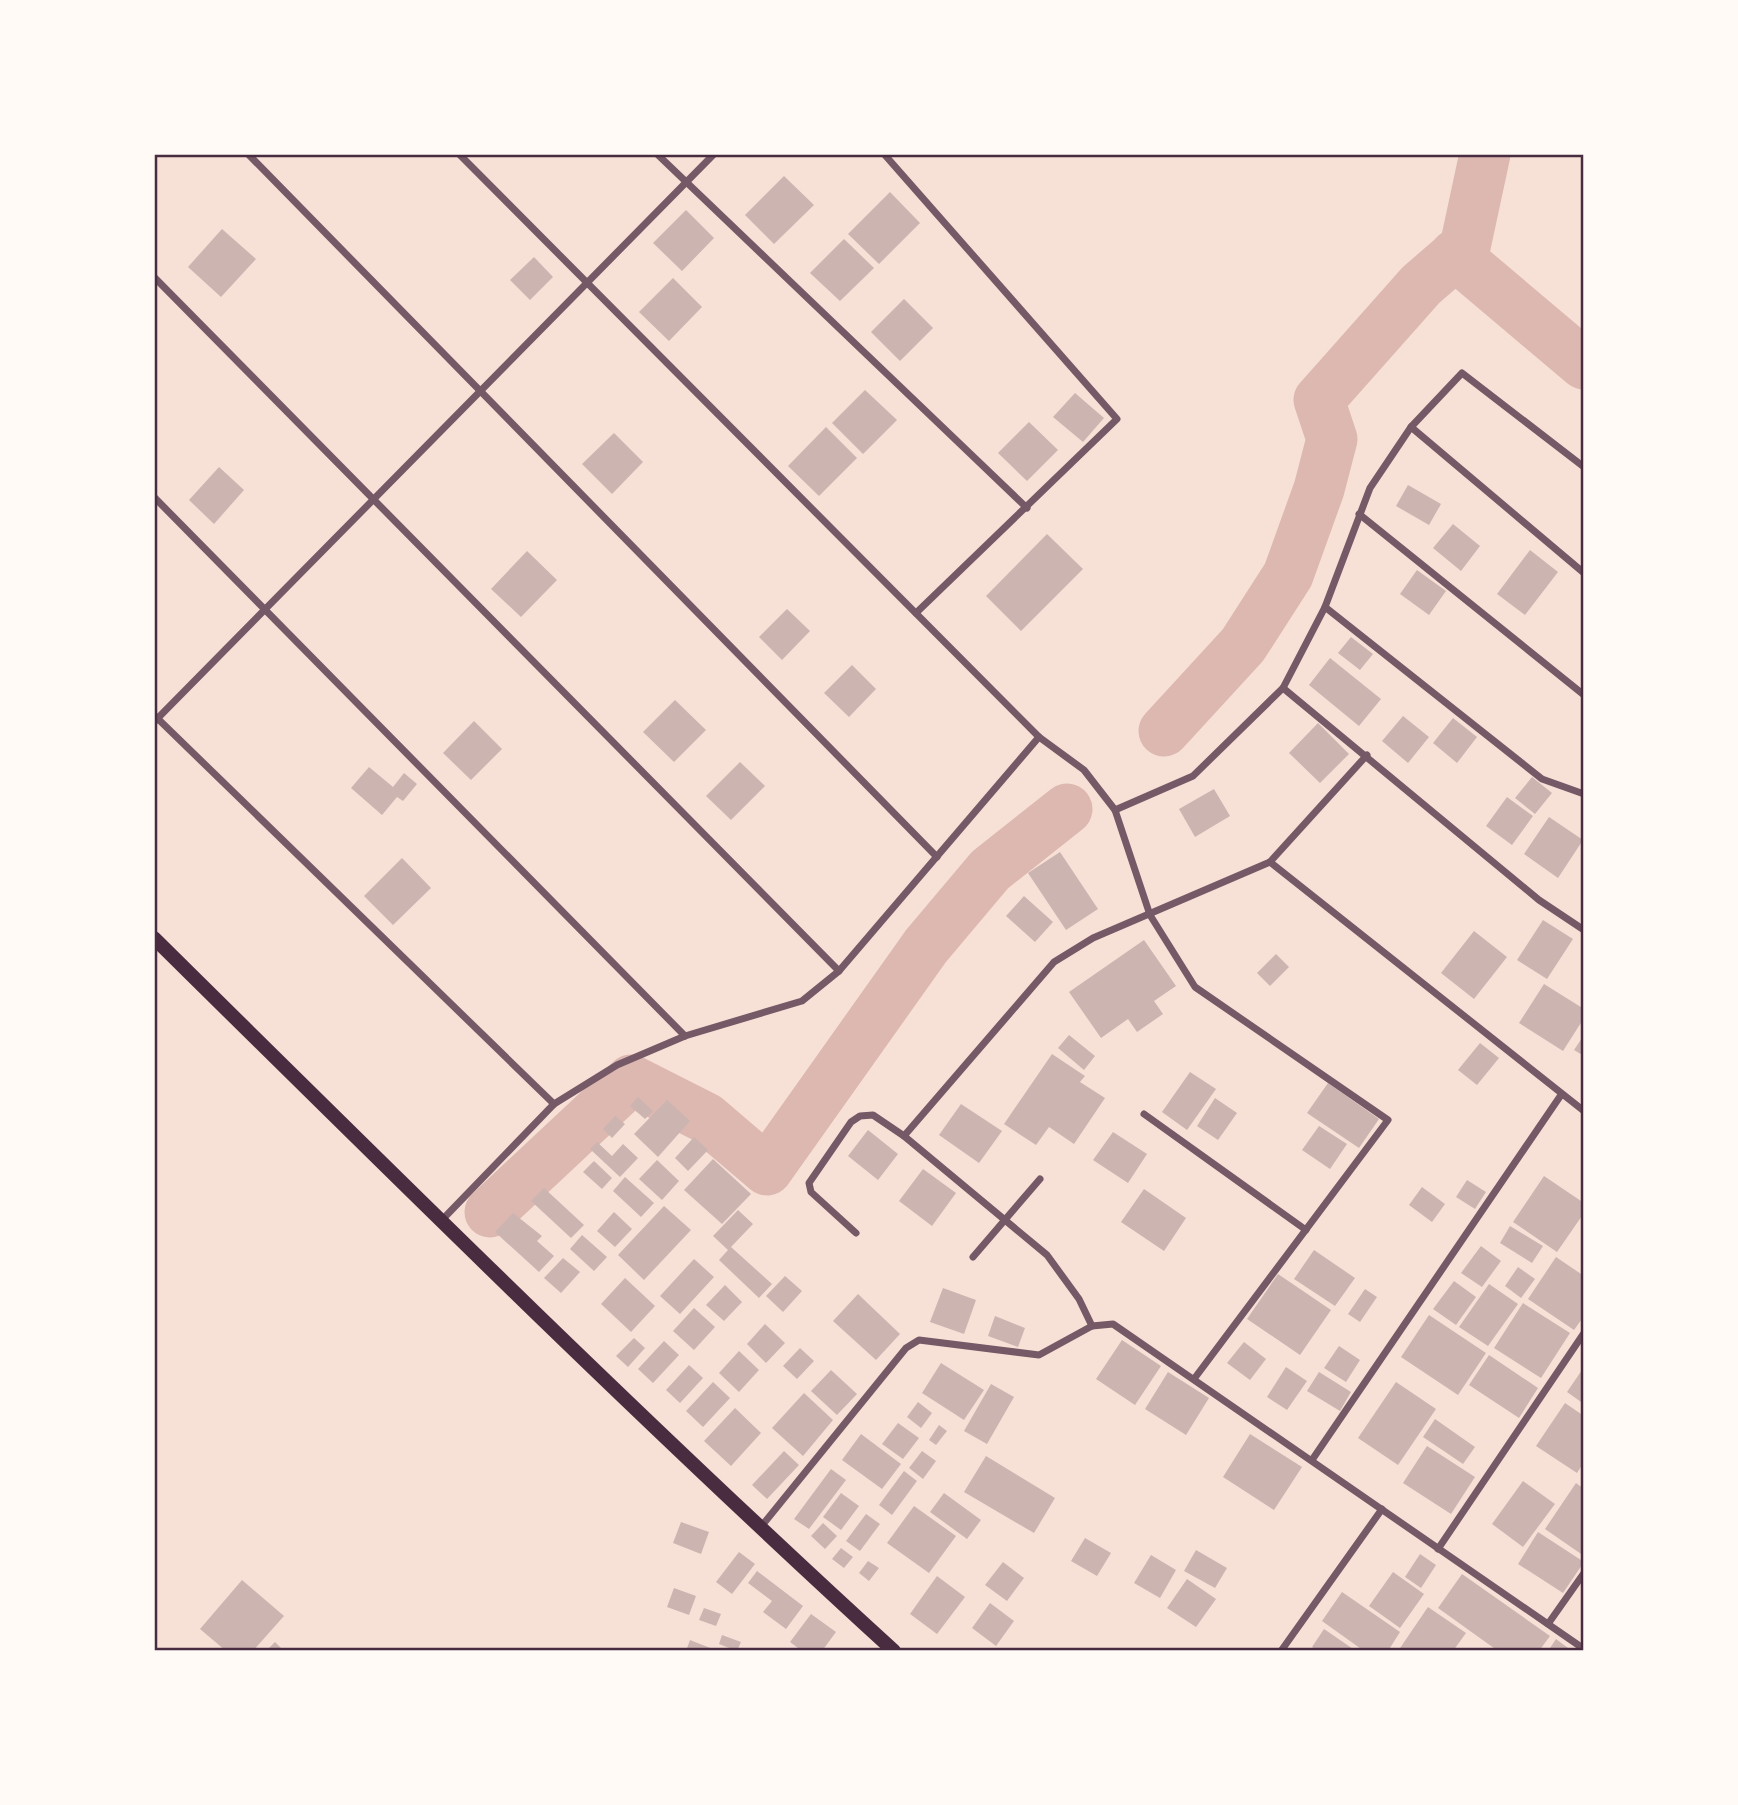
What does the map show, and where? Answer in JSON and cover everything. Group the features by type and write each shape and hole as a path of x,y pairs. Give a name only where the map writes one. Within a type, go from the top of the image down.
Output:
{"main road":[{"path":"154,938 441,1222 760,1528 894,1651"}],"street":[{"path":"248,154 937,857"},
{"path":"459,154 1039,737 1084,770 1115,810 1150,915 1195,986 1388,1120 1195,1379"},
{"path":"657,154 1027,508"},
{"path":"554,1104 155,718 714,154"},
{"path":"884,154 1117,419 916,613"},
{"path":"154,277 839,971"},
{"path":"1115,810 1193,776 1283,688 1325,607 1370,488 1411,427 1462,373 1584,467"},
{"path":"1411,427 1584,573"},
{"path":"154,497 685,1036"},
{"path":"1359,514 1584,695"},
{"path":"1325,607 1542,779 1584,794"},
{"path":"1283,688 1539,900 1584,930"},
{"path":"441,1222 554,1104 617,1065 685,1036 802,1000 839,971 1039,737"},
{"path":"904,1136 1054,962 1093,938 1270,862 1367,755"},
{"path":"1270,862 1584,1111"},
{"path":"1312,1460 1561,1095"},
{"path":"1144,1114 1306,1230"},
{"path":"856,1234 811,1192 809,1183 851,1122 860,1116 873,1115 904,1136 1047,1255 1079,1299 1092,1326"},
{"path":"973,1257 1040,1179"},
{"path":"760,1528 906,1348 919,1340 1039,1355 1092,1326 1113,1324 1584,1649"},
{"path":"1438,1549 1584,1333"},
{"path":"1280,1651 1382,1509"},
{"path":"1548,1624 1584,1573"}],"building":[{"path":"784,176 814,205 774,244 745,215"},
{"path":"890,192 920,223 879,264 848,234"},
{"path":"686,210 714,238 682,271 653,243"},
{"path":"222,229 256,259 221,297 188,267"},
{"path":"844,239 874,268 840,301 810,273"},
{"path":"534,257 553,277 530,300 510,280"},
{"path":"673,278 702,307 669,341 639,312"},
{"path":"904,299 933,328 900,361 871,332"},
{"path":"865,390 897,420 863,454 832,423"},
{"path":"1075,393 1104,418 1083,442 1053,417"},
{"path":"1029,422 1058,450 1027,481 998,453"},
{"path":"826,427 857,458 819,496 788,466"},
{"path":"614,433 643,462 612,494 582,464"},
{"path":"219,467 244,490 214,524 189,500"},
{"path":"1408,485 1441,504 1429,525 1396,506"},
{"path":"1453,524 1480,546 1461,571 1433,548"},
{"path":"1047,534 1083,569 1021,631 986,596"},
{"path":"1530,550 1558,572 1525,615 1497,594"},
{"path":"527,551 557,580 521,617 491,589"},
{"path":"1417,570 1446,591 1429,615 1400,594"},
{"path":"787,609 810,631 782,660 759,637"},
{"path":"1351,637 1373,654 1360,670 1338,653"},
{"path":"1330,658 1381,699 1359,726 1309,685"},
{"path":"852,665 876,689 849,717 824,693"},
{"path":"675,700 706,730 674,762 643,732"},
{"path":"1403,716 1429,737 1408,763 1382,741"},
{"path":"1453,718 1477,737 1457,763 1433,743"},
{"path":"474,721 502,749 471,780 443,753"},
{"path":"1318,723 1349,754 1320,783 1289,753"},
{"path":"740,762 765,786 731,820 706,796"},
{"path":"369,767 393,787 404,773 417,784 403,801 397,797 382,815 351,788"},
{"path":"1532,777 1552,793 1535,814 1515,798"},
{"path":"1214,789 1230,816 1195,837 1179,809"},
{"path":"1507,797 1533,816 1512,845 1486,826"},
{"path":"1549,817 1583,840 1558,878 1524,854"},
{"path":"1060,852 1098,909 1066,930 1028,873"},
{"path":"402,858 431,888 393,925 364,896"},
{"path":"1024,896 1053,922 1035,942 1006,916"},
{"path":"1543,920 1573,939 1547,979 1517,960"},
{"path":"1474,931 1507,957 1474,999 1441,973"},
{"path":"1144,940 1176,986 1154,1001 1163,1014 1137,1032 1128,1019 1101,1038 1069,992"},
{"path":"1276,954 1289,967 1270,986 1257,973"},
{"path":"1544,984 1584,1009 1584,1018 1563,1051 1519,1023"},
{"path":"1069,1035 1095,1056 1084,1070 1058,1048"},
{"path":"1584,1035 1584,1056 1574,1050"},
{"path":"1480,1043 1499,1058 1477,1085 1458,1070"},
{"path":"1052,1054 1085,1076 1080,1082 1105,1098 1074,1144 1049,1127 1036,1145 1004,1124"},
{"path":"1190,1072 1216,1089 1187,1130 1162,1112"},
{"path":"1328,1083 1379,1119 1359,1148 1307,1113"},
{"path":"638,1097 653,1111 645,1119 630,1106"},
{"path":"1215,1098 1237,1113 1218,1140 1197,1126"},
{"path":"667,1100 690,1121 658,1157 634,1134"},
{"path":"961,1104 1002,1131 979,1163 939,1135"},
{"path":"615,1116 625,1124 612,1138 603,1129"},
{"path":"1319,1126 1347,1144 1330,1169 1302,1150"},
{"path":"868,1130 898,1154 878,1180 848,1156"},
{"path":"1113,1132 1147,1154 1128,1183 1093,1160"},
{"path":"694,1137 708,1150 688,1171 675,1158"},
{"path":"597,1142 612,1156 623,1144 638,1158 620,1177 590,1149"},
{"path":"713,1159 751,1194 722,1224 684,1190"},
{"path":"657,1160 679,1181 662,1200 639,1179"},
{"path":"594,1161 612,1178 602,1189 583,1172"},
{"path":"923,1169 956,1193 932,1226 899,1201"},
{"path":"1544,1176 1584,1203 1584,1213 1557,1252 1513,1222"},
{"path":"625,1177 654,1203 641,1217 613,1191"},
{"path":"1467,1180 1486,1192 1475,1209 1456,1197"},
{"path":"1422,1187 1445,1204 1432,1222 1409,1205"},
{"path":"544,1188 584,1225 571,1238 531,1201"},
{"path":"1144,1189 1186,1218 1164,1251 1121,1222"},
{"path":"664,1206 691,1230 644,1280 618,1255"},
{"path":"738,1210 753,1224 731,1247 772,1284 759,1298 719,1260 728,1250 713,1236"},
{"path":"614,1212 632,1229 615,1247 597,1231"},
{"path":"513,1213 542,1236 537,1241 554,1256 539,1272 495,1232"},
{"path":"1510,1226 1543,1246 1532,1263 1500,1243"},
{"path":"582,1235 607,1257 594,1271 570,1249"},
{"path":"1481,1246 1501,1261 1482,1287 1461,1273"},
{"path":"1314,1250 1355,1278 1335,1306 1294,1279"},
{"path":"1556,1257 1584,1276 1584,1316 1574,1330 1528,1299"},
{"path":"563,1258 580,1272 561,1293 544,1278"},
{"path":"694,1259 714,1277 680,1314 660,1296"},
{"path":"1518,1267 1535,1279 1521,1298 1505,1286"},
{"path":"1278,1274 1331,1310 1300,1355 1247,1319"},
{"path":"785,1276 802,1291 783,1312 766,1296"},
{"path":"625,1278 655,1306 631,1332 601,1304"},
{"path":"1454,1281 1476,1297 1456,1325 1433,1309"},
{"path":"1489,1284 1518,1304 1488,1346 1459,1327"},
{"path":"725,1285 742,1302 724,1321 706,1305"},
{"path":"943,1288 976,1300 964,1334 930,1322"},
{"path":"1365,1289 1377,1297 1360,1322 1348,1314"},
{"path":"858,1294 900,1334 876,1360 833,1321"},
{"path":"1523,1303 1570,1333 1541,1378 1494,1348"},
{"path":"694,1308 715,1327 694,1350 673,1331"},
{"path":"1429,1315 1486,1353 1458,1395 1401,1357"},
{"path":"995,1316 1025,1328 1018,1347 988,1336"},
{"path":"765,1324 785,1343 766,1363 747,1344"},
{"path":"634,1338 645,1348 628,1367 616,1356"},
{"path":"1122,1340 1161,1366 1135,1405 1096,1379"},
{"path":"664,1341 679,1355 653,1383 638,1369"},
{"path":"1244,1342 1266,1359 1250,1380 1227,1363"},
{"path":"1339,1346 1360,1360 1346,1382 1324,1368"},
{"path":"800,1348 814,1361 797,1379 783,1366"},
{"path":"739,1351 759,1370 739,1392 719,1373"},
{"path":"1489,1355 1538,1388 1519,1418 1469,1385"},
{"path":"941,1363 984,1390 964,1420 922,1393"},
{"path":"689,1365 703,1378 680,1403 666,1390"},
{"path":"1286,1367 1307,1381 1287,1410 1267,1397"},
{"path":"1584,1367 1584,1404 1567,1392"},
{"path":"831,1370 857,1394 837,1415 811,1391"},
{"path":"1168,1372 1209,1398 1186,1435 1145,1409"},
{"path":"1319,1372 1351,1392 1340,1411 1307,1391"},
{"path":"713,1382 730,1398 703,1427 686,1411"},
{"path":"1396,1382 1436,1409 1398,1465 1358,1438"},
{"path":"991,1384 1014,1397 987,1444 964,1431"},
{"path":"804,1393 833,1420 803,1456 772,1428"},
{"path":"918,1402 932,1413 921,1428 907,1417"},
{"path":"1565,1403 1584,1416 1584,1462 1577,1473 1536,1446"},
{"path":"735,1408 761,1433 731,1466 704,1441"},
{"path":"1435,1419 1475,1447 1463,1464 1423,1437"},
{"path":"898,1423 919,1438 903,1459 882,1444"},
{"path":"939,1425 947,1431 936,1445 929,1440"},
{"path":"861,1434 901,1464 882,1489 842,1460"},
{"path":"1250,1434 1302,1467 1274,1510 1223,1477"},
{"path":"1427,1446 1475,1477 1451,1514 1403,1483"},
{"path":"784,1451 799,1465 767,1499 752,1485"},
{"path":"922,1451 936,1461 923,1479 909,1468"},
{"path":"986,1456 1055,1498 1034,1533 964,1492"},
{"path":"831,1469 846,1480 809,1529 794,1519"},
{"path":"904,1471 917,1481 892,1515 879,1505"},
{"path":"1523,1481 1555,1504 1523,1547 1492,1524"},
{"path":"1576,1483 1584,1489 1584,1556 1545,1529"},
{"path":"841,1493 859,1506 841,1530 823,1517"},
{"path":"944,1493 981,1520 967,1539 930,1512"},
{"path":"914,1506 956,1536 929,1573 887,1543"},
{"path":"866,1514 880,1524 860,1551 846,1541"},
{"path":"681,1522 709,1532 701,1554 673,1543"},
{"path":"823,1523 837,1536 825,1549 811,1536"},
{"path":"1538,1532 1584,1562 1563,1593 1518,1564"},
{"path":"1085,1538 1111,1553 1097,1576 1071,1561"},
{"path":"841,1548 853,1557 844,1568 832,1559"},
{"path":"1196,1550 1227,1568 1215,1588 1184,1571"},
{"path":"739,1552 755,1564 732,1594 716,1582"},
{"path":"1420,1554 1436,1565 1421,1588 1405,1577"},
{"path":"1151,1555 1176,1570 1160,1598 1134,1583"},
{"path":"868,1561 879,1568 869,1581 859,1573"},
{"path":"1003,1562 1024,1578 1007,1601 985,1585"},
{"path":"757,1571 803,1606 786,1629 763,1612 772,1601 748,1583"},
{"path":"1393,1572 1424,1594 1400,1628 1369,1606"},
{"path":"1462,1574 1550,1636 1539,1651 1498,1651 1438,1608"},
{"path":"937,1576 965,1597 937,1634 910,1614"},
{"path":"1187,1579 1216,1599 1196,1627 1167,1608"},
{"path":"242,1580 284,1616 253,1651 226,1651 200,1629"},
{"path":"674,1588 696,1596 689,1615 667,1607"},
{"path":"1342,1592 1400,1632 1388,1651 1364,1651 1322,1621"},
{"path":"990,1603 1014,1621 996,1646 972,1628"},
{"path":"1428,1607 1466,1633 1453,1651 1398,1651"},
{"path":"704,1608 721,1614 716,1626 699,1620"},
{"path":"811,1614 836,1632 822,1651 802,1651 790,1642"},
{"path":"1324,1629 1356,1651 1317,1651 1312,1647"},
{"path":"722,1635 741,1642 737,1651 719,1644"},
{"path":"1556,1639 1572,1651 1548,1651"},
{"path":"690,1640 718,1651 686,1651"},
{"path":"275,1642 284,1651 266,1651"}],"waterway":[{"path":"1164,731 1243,645 1288,575 1319,489 1332,439 1319,400 1421,285 1465,247 1485,154"},
{"path":"1455,255 1584,364"},
{"path":"490,1212 631,1080 706,1118 767,1170 926,946 990,870 1067,809"}]}
